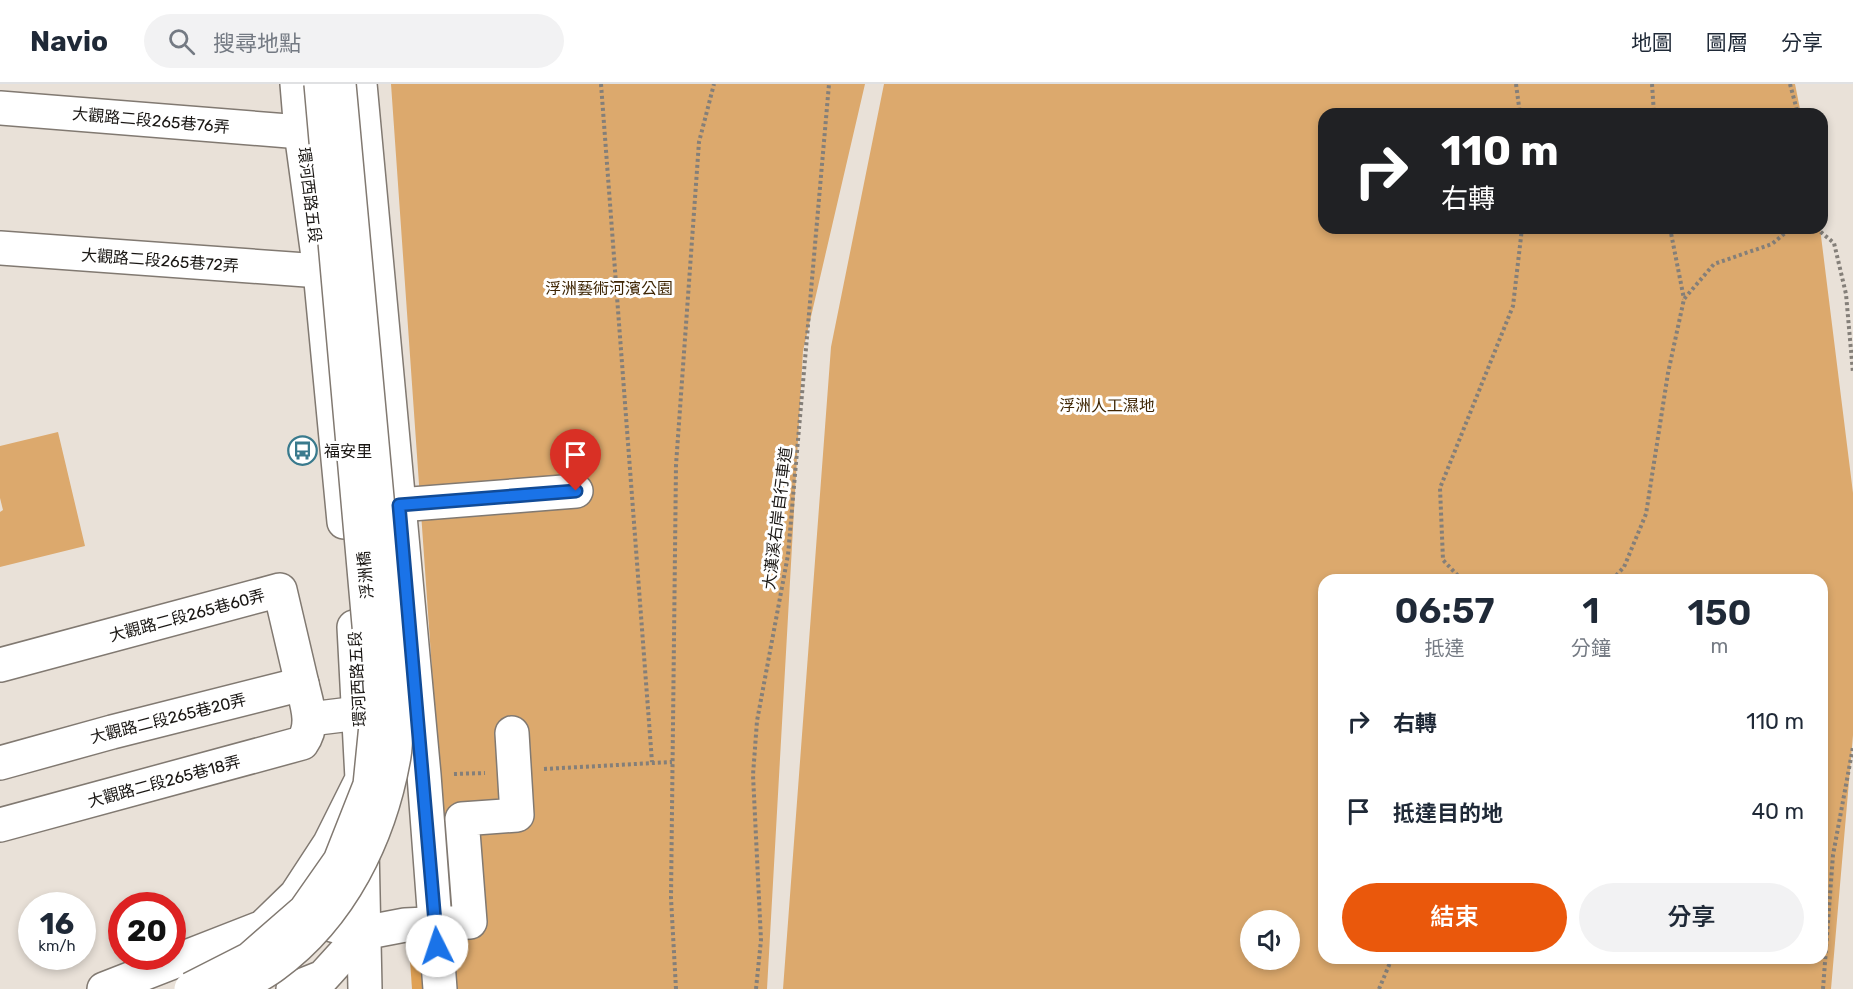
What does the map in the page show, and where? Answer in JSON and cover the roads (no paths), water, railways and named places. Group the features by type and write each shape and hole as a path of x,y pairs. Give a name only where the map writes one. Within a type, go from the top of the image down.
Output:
{"main road":[{"name":"環河西路五段","path":"297,84 301,132 320,271 353,606 362,779 365,989"},
{"name":"浮洲橋","path":"191,989 250,959 305,911 340,861 370,785 377,715 321,84"},
{"path":"235,989 274,965 315,929 353,878 380,817 394,754 394,683 339,84"},
{"path":"360,84 424,775 440,989"},
{"name":"大觀路二段265巷76弄","path":"0,108 301,132"},
{"name":"大觀路二段265巷72弄","path":"0,248 320,271"},
{"path":"399,505 576,491"},
{"name":"大觀路二段265巷60弄","path":"0,665 280,590 303,684"},
{"path":"303,684 310,719 359,712"},
{"name":"大觀路二段265巷20弄","path":"0,763 303,684"},
{"name":"大觀路二段265巷18弄","path":"0,825 302,743 309,734 310,719"},
{"path":"104,989 252,931 317,921 363,933 405,925 470,922 462,819 517,815 512,733"},
{"path":"252,931 296,896 330,843 362,779"},
{"path":"252,931 270,989"},
{"path":"293,989 323,977 363,933"}],"place":[{"name":"福安里","path":"303,451"}],"park label":[{"name":"浮洲藝術河濱公園","path":"609,288"},
{"name":"浮洲人工濕地","path":"1107,405"}]}
